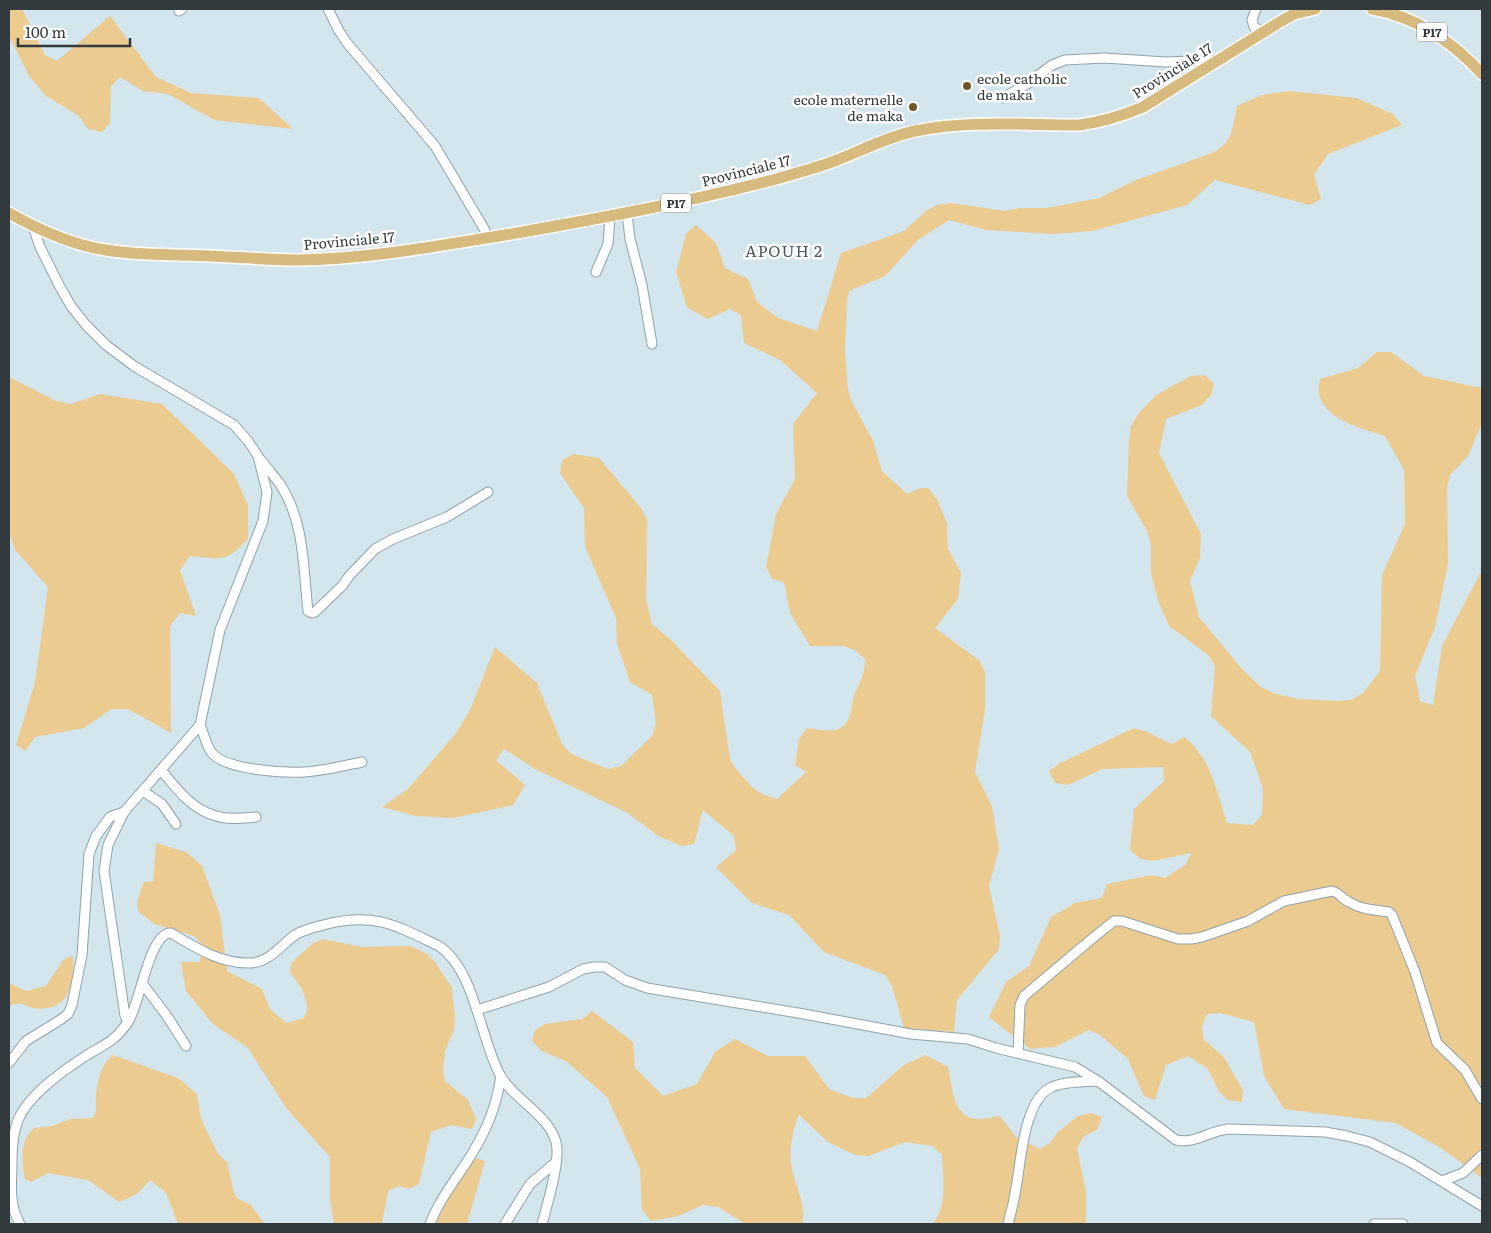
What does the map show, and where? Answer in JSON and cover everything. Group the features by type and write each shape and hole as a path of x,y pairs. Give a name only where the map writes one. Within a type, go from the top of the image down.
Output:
{"main road":[{"name":"Provinciale 17","path":"9,213 33,227 73,243 103,250 154,255 191,255 265,260 329,258 396,252 610,217 694,199 798,173 913,131 953,125 1079,125 1098,122 1143,107 1295,12 1315,9"},
{"name":"P17","path":"1372,9 1397,15 1444,39 1462,53 1482,74"}],"street":[{"path":"328,9 339,32 347,43 435,146 489,237"},
{"path":"1256,9 1252,20 1254,27 1264,32"},
{"path":"1003,98 1027,84 1052,65 1065,60 1104,58 1157,62 1216,60"},
{"path":"627,213 630,239 642,285 652,344"},
{"path":"596,272 608,244 610,217"},
{"path":"33,227 43,254 65,296 95,335 154,379 234,425 281,485 292,508 301,538 308,610 312,613 316,612 343,585 375,549 393,539 447,517 488,492"},
{"path":"128,1022 123,1011 104,871 108,845 124,812 200,725 220,630 263,520 267,492 258,456"},
{"path":"200,725 212,753 222,760 244,767 306,772 362,762"},
{"path":"162,770 181,793 196,807 218,817 256,818"},
{"path":"143,791 162,804 176,824"},
{"path":"9,1063 26,1041 68,1014 78,981 82,955 87,874 91,848 96,836 110,816 124,812"},
{"path":"1018,1053 1020,1005 1024,996 1114,921 1122,921 1178,939 1200,938 1251,919 1284,901 1332,891 1340,893 1347,901 1363,909 1392,914 1414,972 1436,1042 1465,1070 1482,1099"},
{"path":"9,1130 36,1094 74,1064 113,1040 128,1022 136,1005 147,965 162,935 170,933 210,956 224,960 253,963 277,952 296,935 308,929 347,919 372,919 383,921 416,935 447,951 455,961 477,1010 494,1063 501,1076 508,1086 537,1114 551,1133 556,1142 556,1162 542,1224"},
{"path":"477,1010 549,987 583,969 601,966 625,980 647,988 911,1034 968,1039 996,1048 1075,1066 1176,1140 1197,1139 1217,1130 1296,1130 1340,1135 1378,1145 1482,1206"},
{"path":"142,983 168,1016 186,1046"},
{"path":"430,1224 448,1188 473,1152 489,1122 496,1104 501,1076"},
{"path":"1008,1224 1017,1184 1024,1133 1028,1120 1041,1097 1051,1087 1098,1081"},
{"path":"17,1121 13,1139 11,1196 13,1208 20,1224"},
{"path":"1442,1181 1464,1172 1482,1155"},
{"path":"505,1224 530,1184 556,1162"},
{"path":"1374,1224 1403,1224"}],"shaded area":[{"path":"9,9 22,9 45,55 57,61 110,16 156,77 191,93 259,98 293,129 214,120 168,94 143,91 120,77 111,86 110,123 102,132 88,129 79,116 46,96 29,76 9,36"},
{"path":"1289,91 1356,98 1393,114 1402,125 1328,154 1314,175 1321,199 1310,205 1215,180 1187,205 1092,231 1053,234 986,230 949,220 918,240 885,276 849,291 845,351 848,390 852,402 873,441 882,471 907,494 921,488 928,488 937,499 947,523 948,549 961,572 958,599 935,628 979,660 985,672 985,709 975,772 992,806 999,849 989,886 1000,936 999,949 957,1000 954,1032 904,1028 892,986 885,975 824,952 789,915 752,903 716,867 736,850 734,836 703,810 694,844 682,846 658,836 628,813 535,769 504,749 496,760 525,785 513,805 453,818 416,816 382,807 408,789 456,733 470,710 495,647 537,683 562,744 571,754 608,769 621,766 652,736 656,723 652,695 630,682 617,644 616,618 585,547 584,508 560,473 562,460 574,454 599,458 641,508 647,519 646,600 652,624 672,641 720,691 730,759 736,769 753,788 764,795 777,799 806,772 795,765 799,739 807,728 828,731 845,725 851,711 853,697 863,674 865,659 855,650 843,646 810,646 790,613 784,582 772,579 766,567 776,514 795,479 793,424 817,393 780,360 744,343 741,315 730,309 707,319 687,307 676,272 686,234 696,225 716,243 725,268 748,279 757,302 778,318 817,331 841,253 904,231 926,211 937,205 951,203 1005,211 1019,208 1047,208 1099,198 1136,180 1212,153 1224,144 1231,134 1237,106 1262,95"},
{"path":"1377,352 1391,352 1424,376 1482,388 1482,423 1468,456 1450,475 1447,488 1448,564 1435,627 1415,676 1420,701 1433,705 1442,646 1482,570 1482,1178 1441,1148 1396,1123 1284,1109 1264,1076 1254,1022 1220,1013 1207,1014 1202,1027 1204,1040 1223,1056 1243,1090 1242,1102 1228,1100 1219,1092 1208,1069 1188,1056 1166,1065 1155,1100 1144,1096 1128,1059 1100,1035 1089,1030 1055,1047 1030,1049 989,1017 1006,982 1029,966 1051,917 1075,903 1102,898 1107,884 1151,875 1165,878 1186,864 1191,853 1153,861 1141,859 1130,850 1134,809 1164,781 1163,767 1102,769 1068,785 1055,783 1049,771 1060,763 1134,728 1171,744 1184,737 1193,745 1207,765 1227,823 1253,825 1262,815 1263,789 1250,752 1211,716 1215,666 1208,655 1169,626 1158,601 1151,573 1151,545 1147,531 1127,496 1131,426 1138,414 1156,395 1191,376 1205,375 1214,384 1211,395 1202,405 1166,419 1159,453 1201,534 1200,558 1190,581 1199,617 1242,669 1261,687 1273,693 1298,699 1351,700 1363,693 1380,671 1382,575 1405,524 1404,470 1385,436 1356,427 1338,418 1323,404 1319,395 1319,387 1320,379 1358,368"},
{"path":"9,377 56,401 71,404 100,394 162,404 234,474 248,505 248,538 234,552 223,558 190,556 180,570 196,616 180,613 170,626 171,733 128,709 112,709 84,728 35,737 25,751 16,745 35,682 48,587 15,550 9,532"},
{"path":"156,843 186,852 202,866 220,915 227,971 262,989 270,1009 286,1023 304,1018 308,1008 302,989 290,972 291,963 313,943 323,939 361,947 411,946 427,954 435,962 452,988 454,1030 445,1051 443,1071 445,1081 468,1100 476,1119 472,1129 451,1125 431,1132 419,1184 409,1189 399,1186 388,1191 382,1224 334,1224 330,1198 330,1157 287,1109 248,1048 213,1024 186,991 181,962 200,962 201,943 194,936 154,924 138,911 137,901 144,882 153,881"},
{"path":"73,956 71,986 62,1001 55,1006 46,1008 34,1008 20,1003 9,1006 9,983 26,991 46,986 64,959"},
{"path":"592,1011 633,1042 635,1068 663,1096 697,1084 715,1052 735,1039 768,1056 805,1056 829,1089 853,1098 866,1098 904,1065 925,1055 948,1067 954,1099 962,1112 968,1117 985,1119 1000,1116 1016,1137 1040,1149 1050,1143 1057,1133 1078,1116 1091,1113 1102,1117 1097,1130 1084,1136 1077,1148 1086,1192 1086,1224 932,1224 940,1209 943,1182 942,1155 932,1146 905,1142 868,1156 855,1155 828,1142 799,1115 792,1139 791,1164 803,1209 802,1224 745,1224 718,1207 703,1205 678,1216 651,1221 642,1210 640,1169 607,1097 567,1062 542,1051 532,1041 535,1030 545,1024 582,1019"},
{"path":"113,1055 178,1078 197,1094 201,1119 218,1154 227,1162 234,1193 238,1199 250,1204 265,1224 178,1224 166,1193 150,1180 137,1194 119,1202 88,1180 48,1173 31,1182 25,1179 23,1153 24,1143 28,1135 34,1128 52,1126 70,1119 93,1118 99,1079 106,1062"},
{"path":"476,1158 485,1161 467,1224 436,1224 442,1204"}],"place":[{"name":"ecole catholic de maka","path":"967,86"},
{"name":"ecole maternelle de maka","path":"913,107"}],"district":[{"name":"APOUH 2","path":"784,250"}]}
